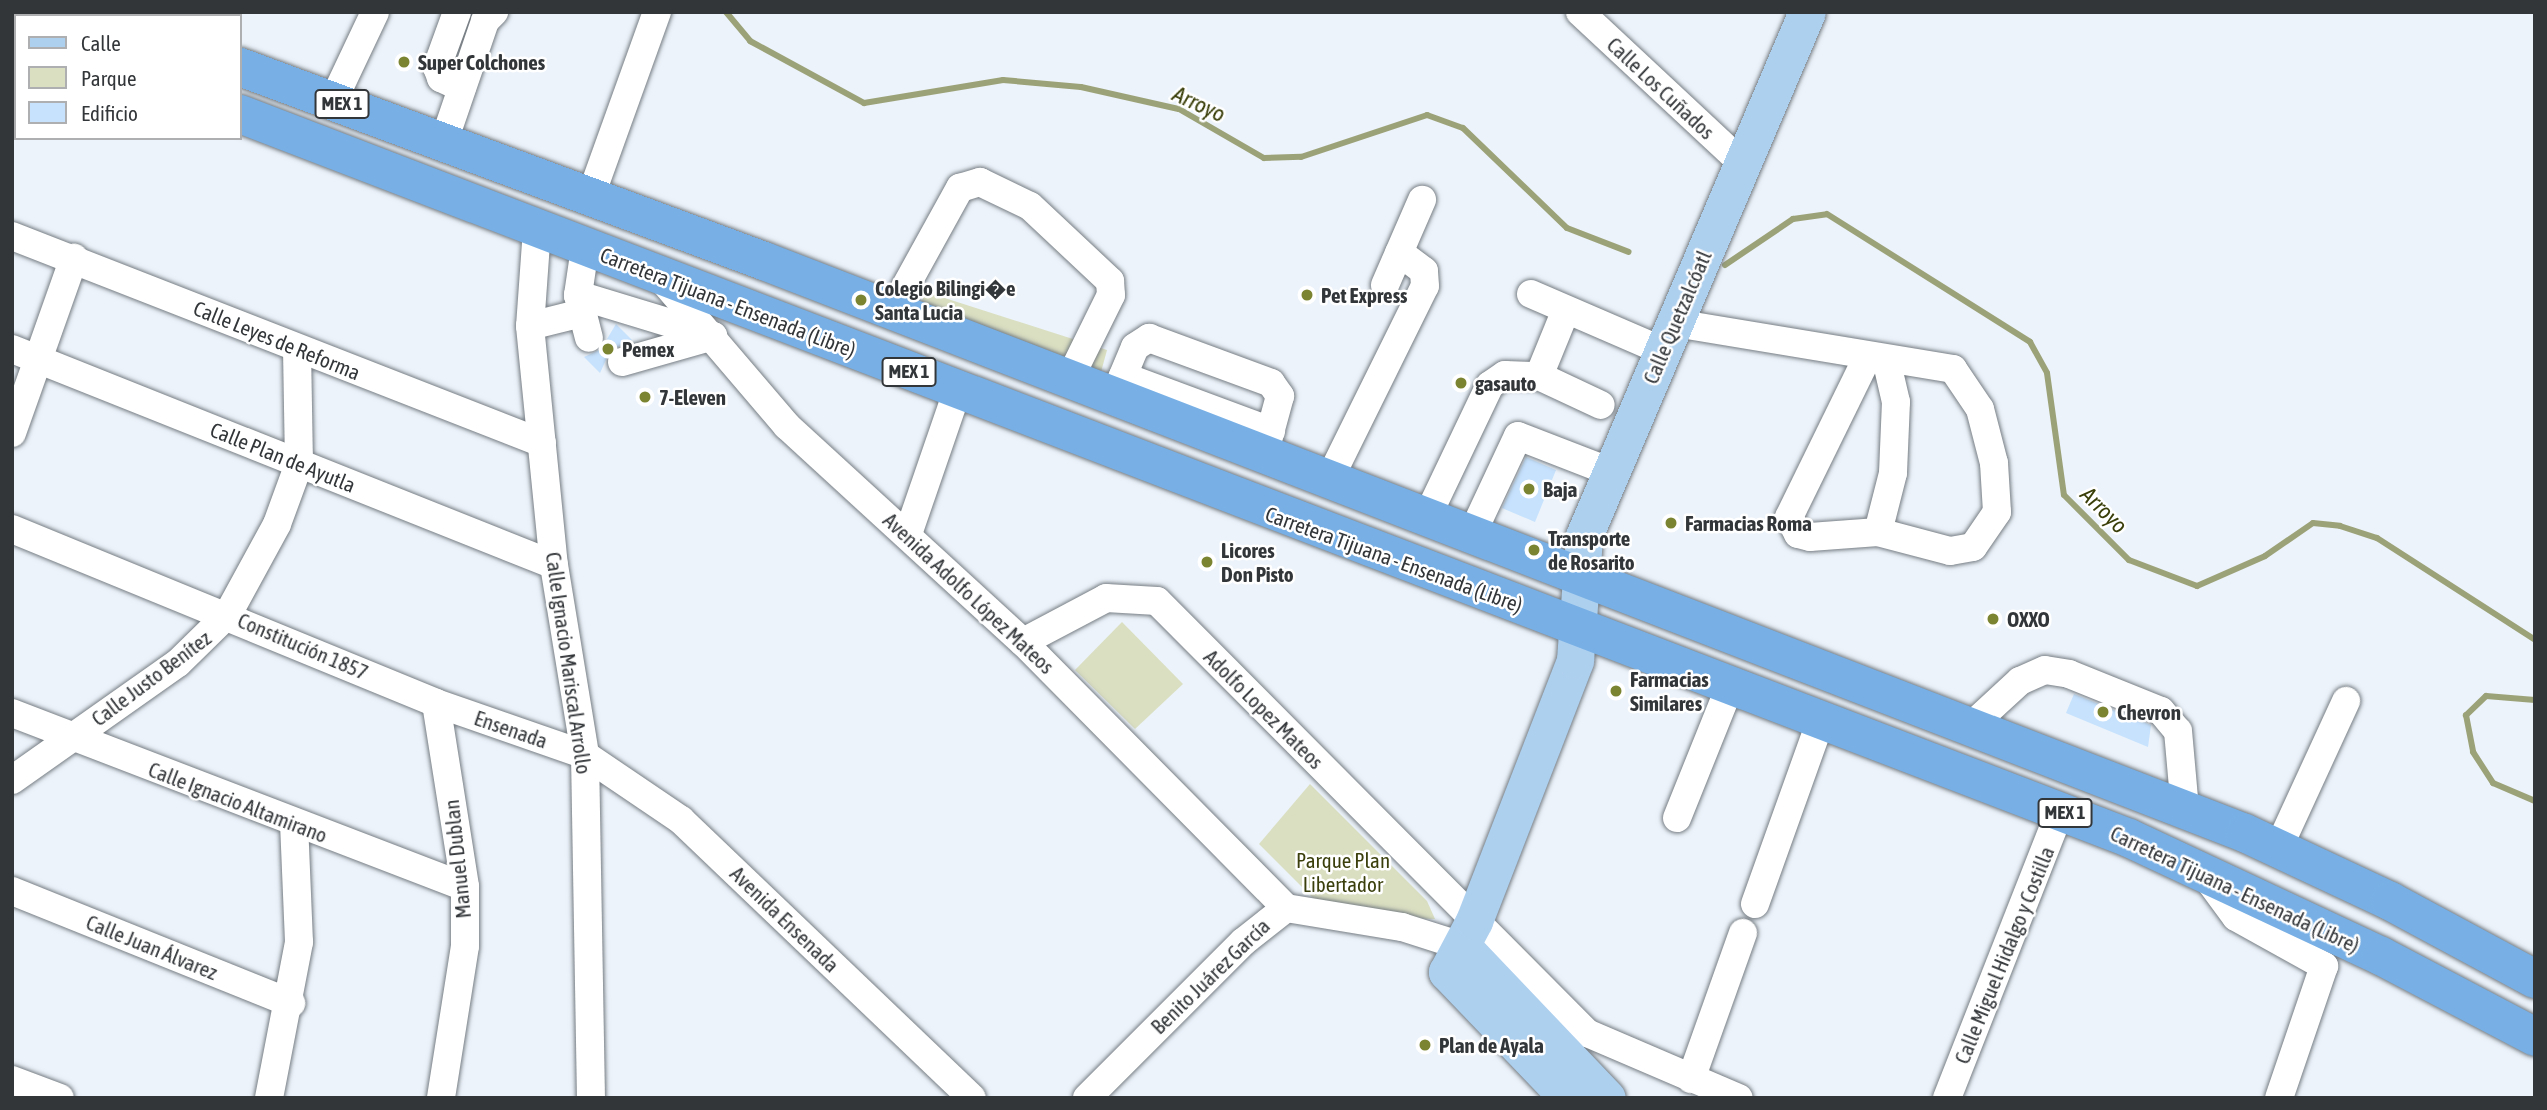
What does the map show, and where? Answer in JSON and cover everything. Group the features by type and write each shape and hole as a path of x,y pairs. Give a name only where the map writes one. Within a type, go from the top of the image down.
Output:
{"highway":[{"name":"MEX 1","path":"242,68 444,141 1069,380 1118,387 1267,443 1329,480 1971,726 2278,849 2535,979"},
{"name":"Carretera Tijuana - Ensenada (Libre)","path":"242,115 452,191 537,229 957,392 1822,718 2060,811 2202,871 2535,1037"},
{"path":"444,141 452,191"}],"main road":[{"name":"Calle Quetzalcóatl","path":"1579,628 1577,573 1584,537 1807,12"},
{"path":"1454,946 1574,660 1579,628"},
{"path":"1454,946 1568,1098"},
{"path":"1454,946 1607,1098"}],"street":[{"path":"333,101 375,12"},
{"path":"457,12 437,67 441,78 462,88"},
{"path":"444,141 485,21 494,12"},
{"path":"590,198 657,12"},
{"name":"Calle Los Cuñados","path":"1580,12 1743,164"},
{"path":"891,311 960,188 980,182 1030,206 1110,281 1111,295 1069,380"},
{"path":"1385,285 1422,200"},
{"name":"Calle Ignacio Mariscal Arrollo","path":"537,229 530,326 554,565 585,755 591,1098"},
{"name":"Calle Leyes de Reforma","path":"12,236 542,443"},
{"path":"583,315 585,248"},
{"path":"1329,480 1424,286 1424,271 1399,252"},
{"path":"12,433 74,258"},
{"name":"Avenida Adolfo López Mateos","path":"657,274 713,336 787,426 1023,642 1286,908"},
{"path":"1531,294 1566,310 1669,337 1877,358 1953,369 1980,409 1994,463 1997,512 1973,547 1950,551 1878,532 1810,537 1798,534 1789,517 1877,358"},
{"path":"1539,376 1566,310"},
{"path":"530,326 583,315 713,336"},
{"path":"622,362 713,336"},
{"path":"1118,387 1139,342 1155,339 1275,386 1280,396 1267,443"},
{"name":"Calle Plan de Ayutla","path":"12,349 554,565"},
{"name":"Calle Justo Benítez","path":"12,780 178,663 228,614 277,524 299,464 297,349"},
{"path":"1877,358 1896,401 1893,473 1878,532"},
{"path":"1427,517 1490,385 1505,374 1539,376 1601,405"},
{"path":"908,534 957,392"},
{"path":"1472,534 1518,436 1611,472"},
{"name":"Constitución 1857","path":"12,529 228,614 436,703"},
{"name":"Adolfo Lopez Mateos","path":"1023,642 1106,598 1157,601 1454,946 1587,1033 1739,1098"},
{"path":"1971,726 2020,681 2045,670 2069,674 2161,711 2178,731 2185,810"},
{"path":"1676,818 1731,684"},
{"path":"2278,849 2346,701"},
{"name":"Ensenada","path":"436,703 585,755"},
{"name":"Manuel Dublan","path":"436,703 465,887 463,982 441,1098"},
{"name":"Calle Ignacio Altamirano","path":"12,713 70,738 465,887"},
{"path":"1755,904 1822,718"},
{"name":"Avenida Ensenada","path":"585,755 681,820 972,1098"},
{"name":"Calle Miguel Hidalgo y Costilla","path":"1947,1098 2060,811"},
{"path":"270,1098 291,1003 299,942 294,824"},
{"path":"2202,871 2236,917 2324,966 2279,1098"},
{"name":"Calle Juan Álvarez","path":"12,891 291,1003"},
{"name":"Benito Juárez García","path":"1087,1098 1243,942 1286,908 1402,927 1454,946"},
{"path":"1691,1079 1742,933"},
{"path":"576,1098 592,1062"},
{"path":"12,1080 60,1098"}],"green space":[{"path":"926,292 1107,350 1101,372 919,306"},
{"path":"1122,622 1183,684 1135,729 1075,670"},
{"name":"Parque Plan Libertador","path":"1310,784 1427,901 1435,919 1331,916 1259,844"}],"building":[{"name":"Pemex","path":"616,324 632,340 610,351 600,373 584,357 601,349"},
{"name":"Baja","path":"1526,457 1556,470 1535,522 1502,508"},
{"path":"2074,694 2151,725 2148,747 2066,713"}],"waterway":[{"name":"Arroyo","path":"726,12 750,41 864,103 1003,80 1081,87 1179,109 1264,158 1301,157 1427,115 1463,128 1567,228 1629,252"},
{"name":"Arroyo","path":"1725,265 1793,219 1827,214 2030,342 2047,373 2064,495 2129,560 2197,586 2265,556 2313,523 2340,526 2377,538 2535,640"},
{"name":"Arroyo","path":"2535,700 2486,696 2466,715 2473,752 2493,783 2535,801"}],"place":[{"name":"Super Colchones","path":"404,62"},
{"name":"Pet Express","path":"1307,295"},
{"name":"Colegio Bilingi�e Santa Lucia","path":"861,300"},
{"name":"Pemex","path":"608,349"},
{"name":"gasauto","path":"1461,383"},
{"name":"7-Eleven","path":"645,397"},
{"name":"Baja","path":"1529,489"},
{"name":"Farmacias Roma","path":"1671,523"},
{"name":"Transporte de Rosarito","path":"1534,550"},
{"name":"Licores Don Pisto","path":"1207,562"},
{"name":"OXXO","path":"1993,619"},
{"name":"Farmacias Similares","path":"1616,691"},
{"name":"Chevron","path":"2103,712"},
{"name":"Plan de Ayala","path":"1425,1045"}]}
